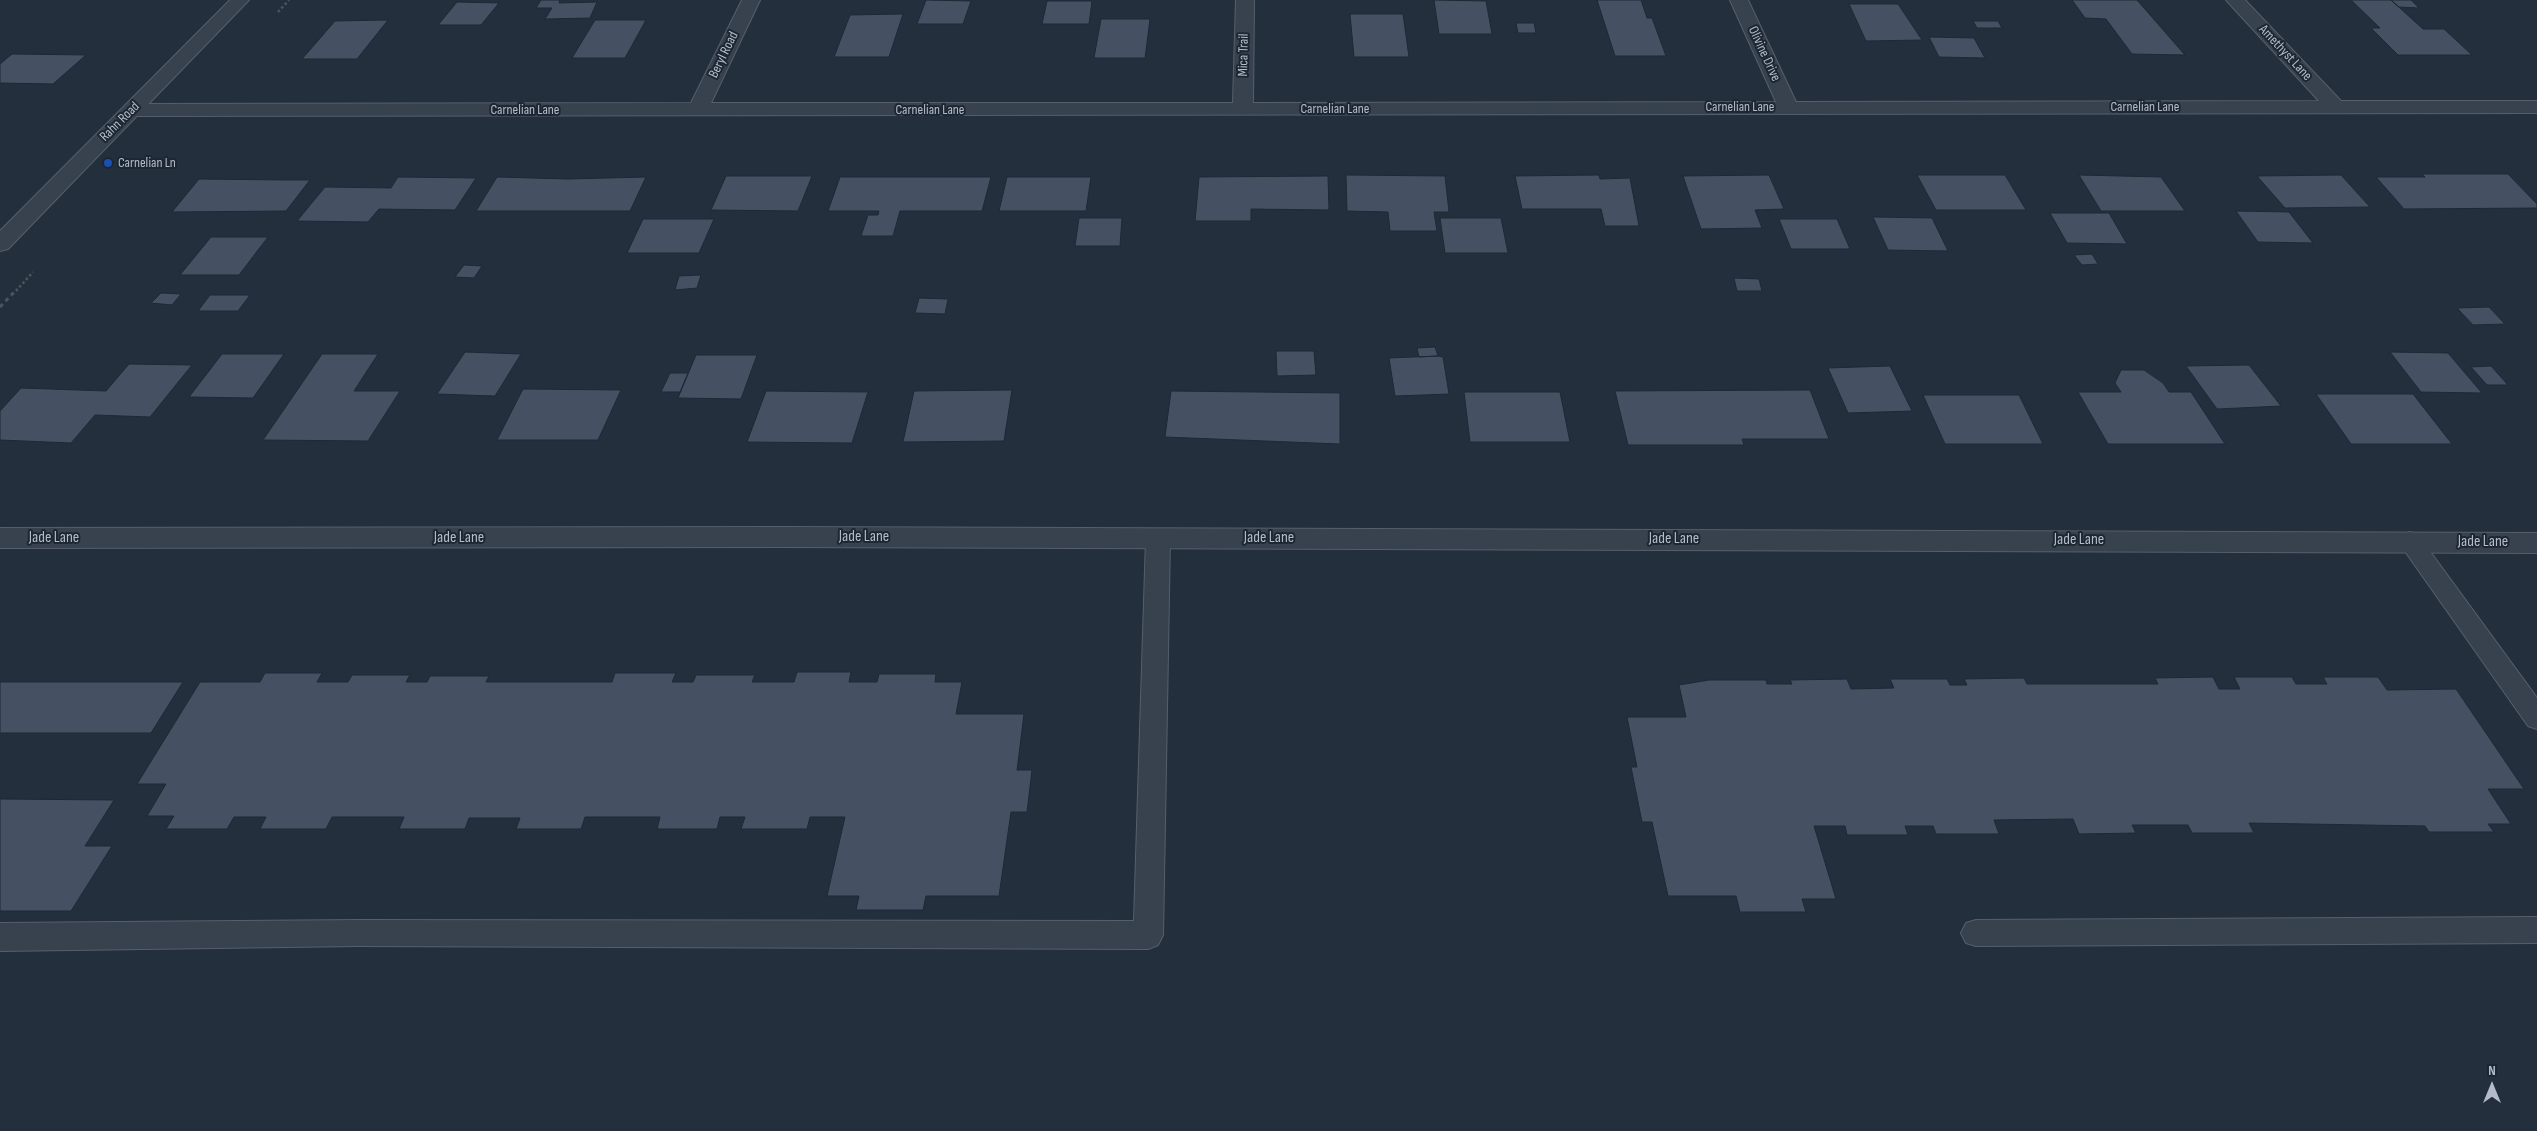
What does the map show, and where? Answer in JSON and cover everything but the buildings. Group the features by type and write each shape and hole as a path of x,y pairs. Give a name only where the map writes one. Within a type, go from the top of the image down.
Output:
{"street":[{"name":"Rahn Road","path":"0,244 240,0"},
{"name":"Beryl Road","path":"698,110 751,0"},
{"name":"Mica Trail","path":"1243,110 1245,0"},
{"name":"Olivine Drive","path":"1739,0 1788,107"},
{"name":"Amethyst Lane","path":"2235,0 2335,107"},
{"name":"Carnelian Lane","path":"132,110 2537,107"},
{"name":"Jade Lane","path":"0,538 1158,538 2537,543"}],"lane":[{"path":"0,937 358,933 1148,935 1158,538"},
{"path":"2410,542 2537,718"},
{"path":"1976,933 2537,930"}],"place":[{"name":"Carnelian Ln","path":"108,163"}]}
